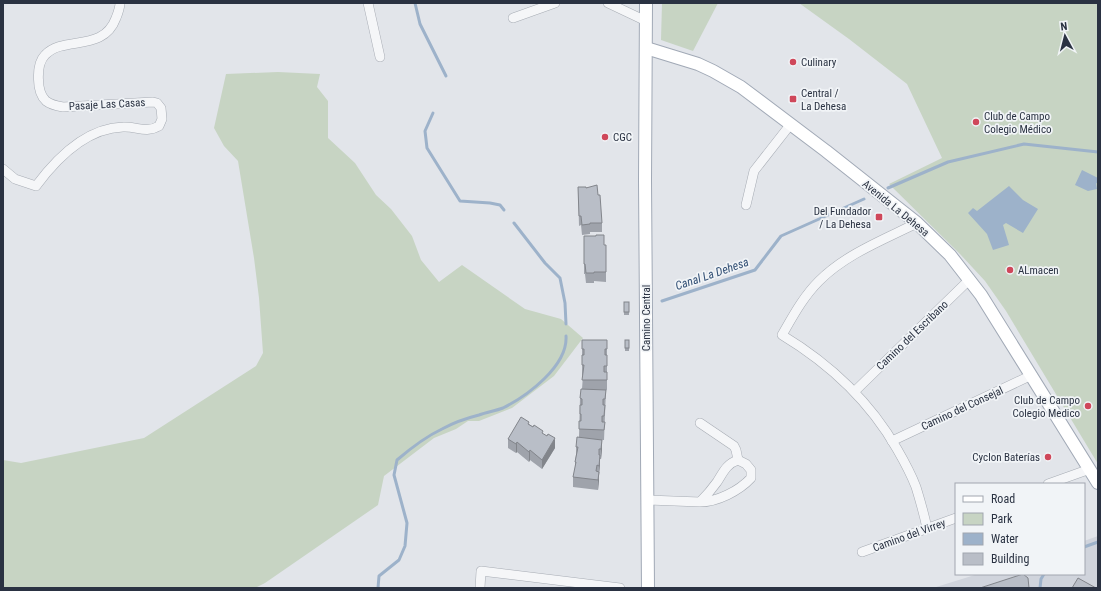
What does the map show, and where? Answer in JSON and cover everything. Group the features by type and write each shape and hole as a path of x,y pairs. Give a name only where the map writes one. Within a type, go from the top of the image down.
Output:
{"main road":[{"path":"645,4 646,48"},
{"name":"Avenida La Dehesa","path":"646,48 682,59 718,74 741,87 826,151 917,223 950,255 970,279 1032,375 1098,483"},
{"name":"Camino Central","path":"646,48 645,196 648,588"}],"street":[{"name":"Pasaje Las Casas","path":"3,169 15,179 36,186 57,161 92,135 116,128 124,127 145,130 153,129 159,126 162,119 161,108 157,103 64,107 56,106 42,96 39,73 44,56 53,48 96,39 106,32 115,21 120,3"},
{"path":"368,3 380,57"},
{"path":"513,18 556,3"},
{"path":"608,3 646,20"},
{"path":"746,205 754,171 790,125"},
{"path":"917,223 852,255 828,272 805,298 782,334 816,357 855,391 881,424 892,441 916,486 927,528"},
{"name":"Camino del Escribano","path":"855,391 970,279"},
{"name":"Camino del Consejal","path":"892,441 1032,375"},
{"path":"700,423 734,446 738,455 738,460"},
{"path":"648,500 700,502 708,502 732,493 745,484 751,478 751,470 746,464 738,460 732,462 725,468 716,483 700,502"},
{"path":"1051,483 1090,469"},
{"name":"Camino del Virrey","path":"862,552 955,518"},
{"path":"480,588 481,571 620,588"}],"shaded area":[{"path":"1098,536 1098,588 933,588 975,575 1085,575 1085,541"}],"green space":[{"path":"662,3 718,3 693,51 661,40"},
{"name":"Club de Campo Colegio Médico","path":"799,3 1098,3 1098,464 1006,311 985,281 960,254 889,184 942,158 907,84"},
{"path":"278,72 320,74 317,87 328,101 328,138 355,163 376,195 391,209 412,236 421,260 439,282 462,265 525,309 561,319 583,338 554,376 512,408 479,421 468,421 456,429 434,438 384,476 378,505 265,583 255,588 3,588 3,460 21,463 144,438 256,366 263,353 259,298 254,258 238,161 224,146 214,128 226,74"}],"water":[{"path":"1082,170 1098,178 1098,184 1096,183 1097,189 1088,191 1075,185"},
{"path":"1009,186 1023,200 1038,209 1023,233 1006,223 1003,225 1009,245 993,250 987,234 968,213 973,208 977,211"}],"building":[{"path":"597,185 598,195 600,195 602,223 582,225 581,216 579,216 578,187 586,188"},
{"path":"604,235 604,245 606,245 606,272 586,273 584,264 584,236"},
{"path":"624,302 629,302 629,312 624,312"},
{"path":"582,340 607,340 605,355 607,355 607,366 604,366 604,372 607,372 607,380 582,380 584,365 582,365 582,355 584,355 584,349 582,349"},
{"path":"625,340 629,340 629,348 625,348"},
{"path":"581,389 606,390 605,399 603,399 603,405 605,405 604,416 602,416 602,422 605,422 604,430 579,429 579,421 581,421 580,405 582,405 582,399 580,398"},
{"path":"521,417 529,422 528,424 533,427 534,425 543,431 542,433 547,436 548,434 555,438 542,460 530,450 529,452 517,442 516,444 508,439"},
{"path":"577,437 602,440 601,449 599,449 599,466 597,465 596,471 599,472 598,480 573,477 578,447 576,447"},
{"path":"1020,575 1024,575 1028,578 1029,588 980,588"},
{"path":"1078,578 1096,588 1072,588"}],"waterway":[{"path":"415,3 420,24 446,76"},
{"path":"433,113 425,131 427,148 460,201 500,205 504,210"},
{"name":"Canal La Dehesa","path":"888,188 948,162 1024,144 1098,152"},
{"name":"Canal La Dehesa","path":"662,301 755,270 781,236 864,199"},
{"path":"514,223 545,263 560,278 565,303 566,324"},
{"path":"378,588 379,576 399,560 405,546 407,523 394,475 397,460 424,439 436,432 465,419 503,408 513,403 534,388 553,369 560,358 565,347 566,336"},
{"path":"1085,547 1098,542"},
{"path":"1040,588 1041,579 1043,575"}],"place":[{"name":"Culinary","path":"793,62"},
{"name":"Central / La Dehesa","path":"793,99"},
{"name":"Club de Campo Colegio Médico","path":"976,122"},
{"name":"CGC","path":"605,137"},
{"name":"Del Fundador / La Dehesa","path":"879,217"},
{"name":"ALmacen","path":"1010,270"},
{"name":"Club de Campo Colegio Medico","path":"1088,406"},
{"name":"Cyclon Baterías","path":"1048,457"}]}
